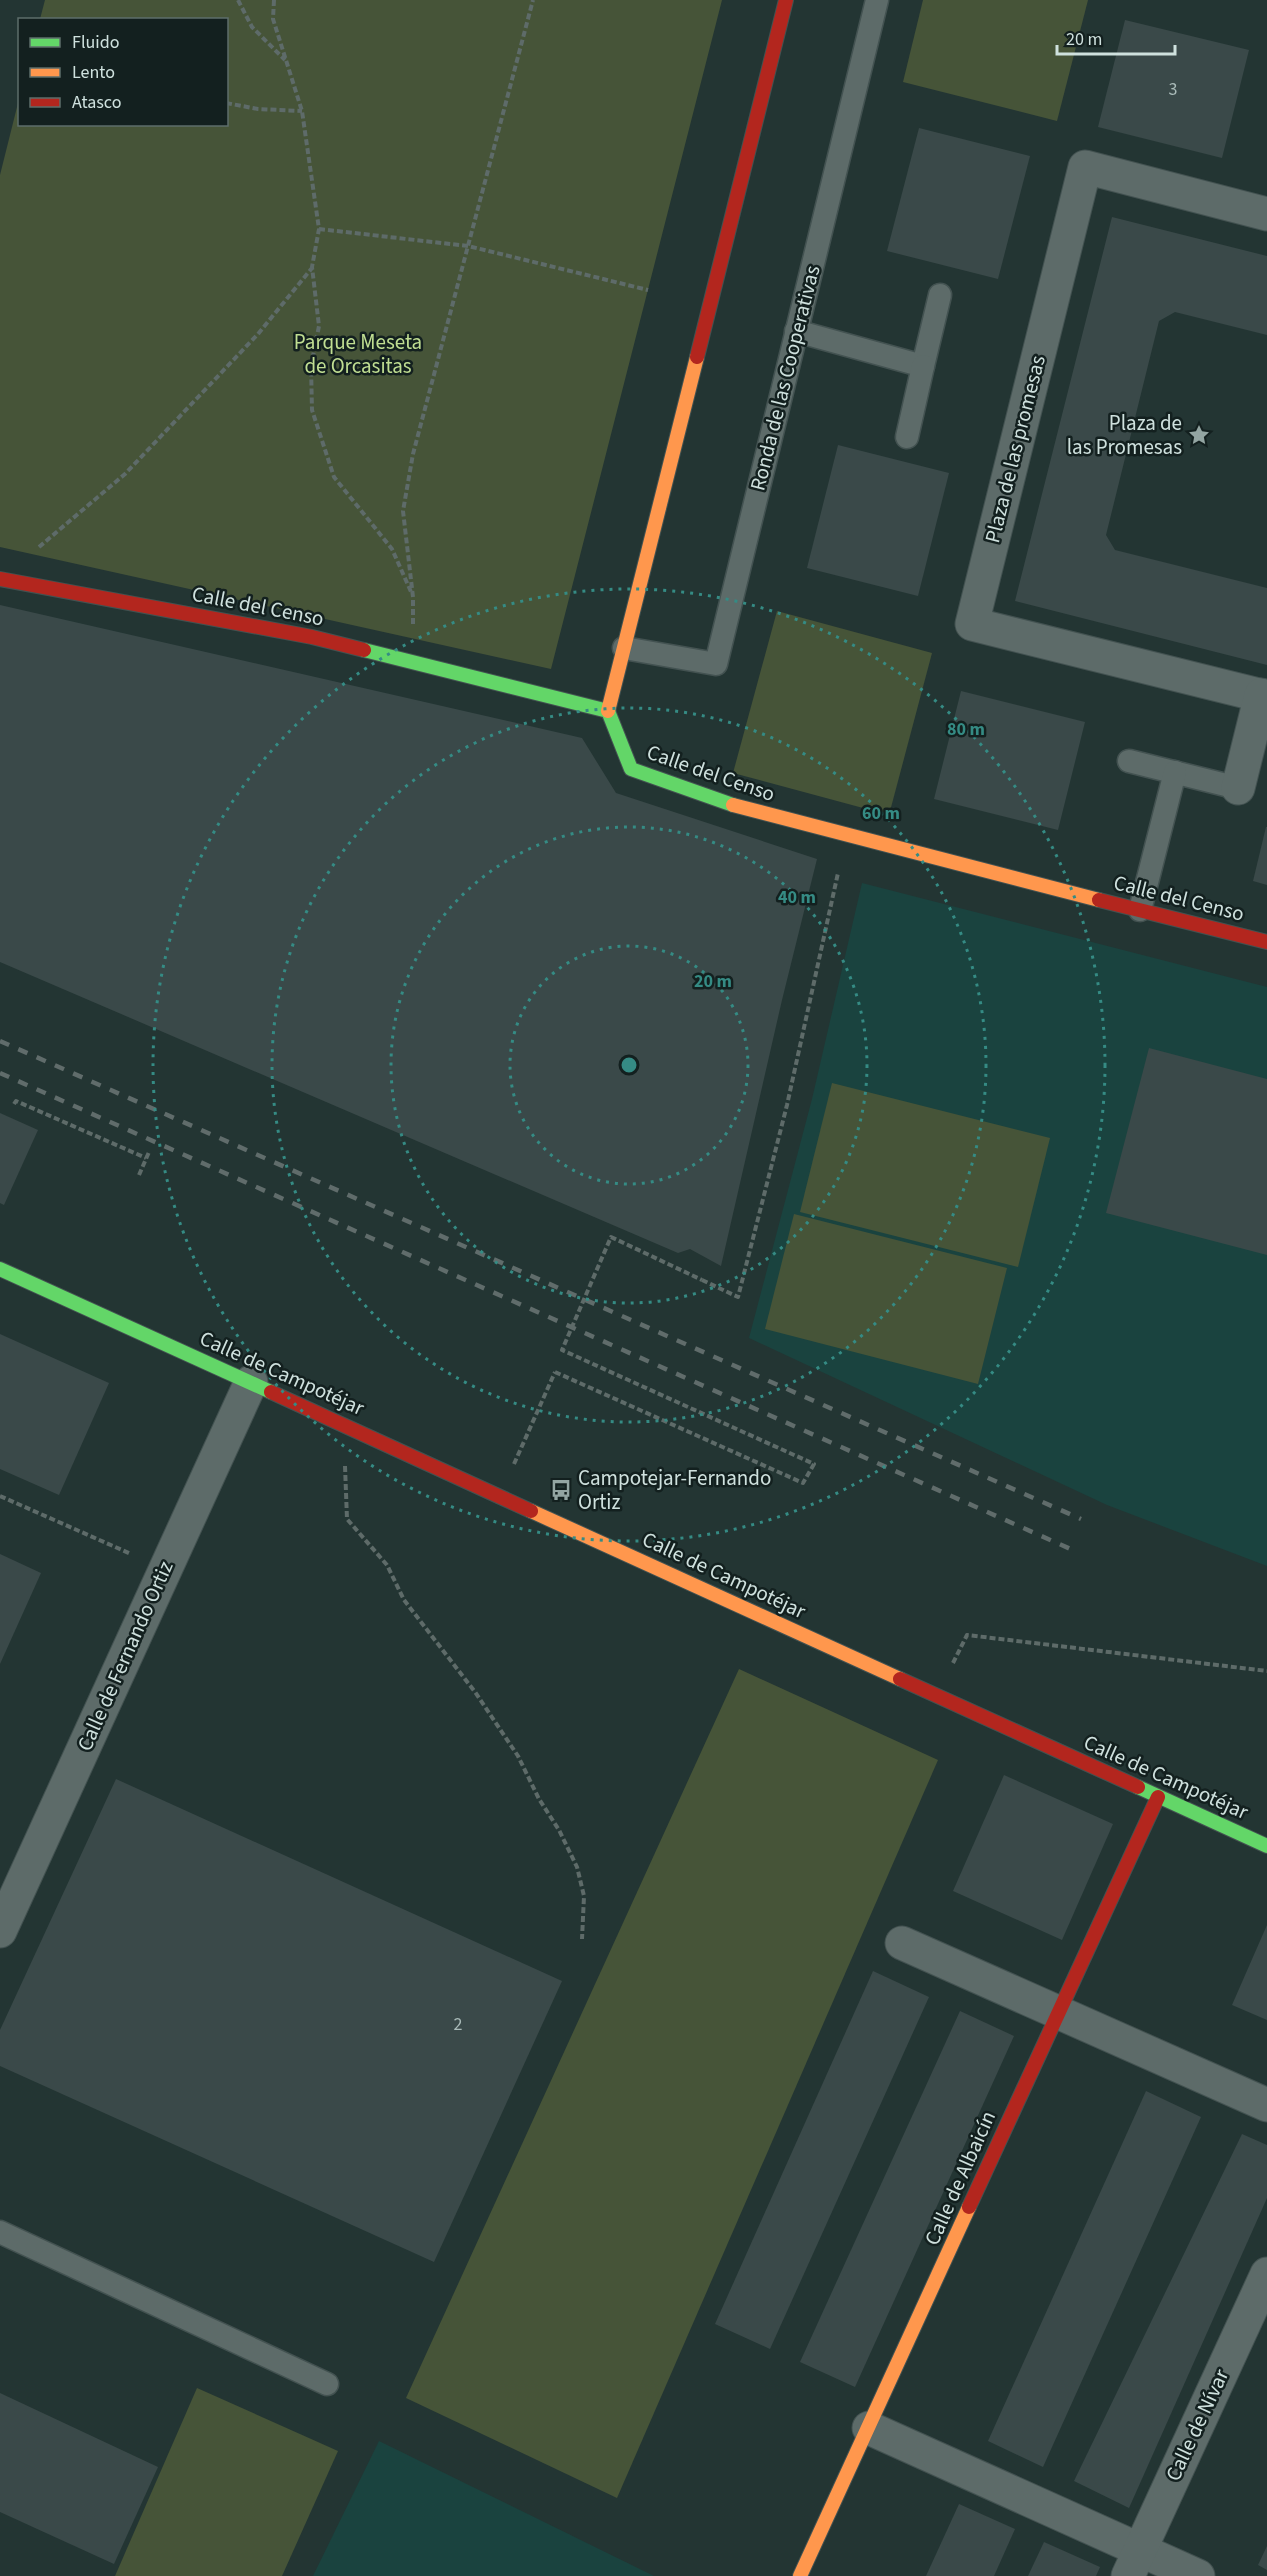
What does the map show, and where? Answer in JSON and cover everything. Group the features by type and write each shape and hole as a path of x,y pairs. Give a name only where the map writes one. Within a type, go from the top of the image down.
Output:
{"street":[{"path":"608,711 786,0"},
{"name":"Plaza de las promesas","path":"1238,788 1264,696 972,624 1085,167 1267,214"},
{"name":"Calle del Censo","path":"5,579 312,637 608,711 631,769 752,812 1267,942"},
{"name":"Calle de Campotéjar","path":"0,1269 1267,1846"},
{"name":"Calle de Fernando Ortiz","path":"0,1931 251,1382"},
{"name":"Calle de Albaicín","path":"800,2576 1158,1797"},
{"path":"902,1943 1267,2105"},
{"name":"Calle de Nívar","path":"1134,2563 1267,2274"},
{"path":"869,2428 1134,2563 1198,2576"}],"lane":[{"name":"Ronda de las Cooperativas","path":"624,648 716,664 877,0"},
{"path":"907,437 940,295"},
{"path":"796,331 923,366"},
{"path":"1129,761 1238,788"},
{"path":"1140,910 1175,772"},
{"path":"0,2232 327,2384"}],"path":[{"path":"238,0 252,27 286,61"},
{"path":"274,0 273,19 302,111 319,229 312,267 319,326 311,366 312,410 334,477 392,549 413,597"},
{"path":"413,628 413,597 403,511 413,454 533,0"},
{"path":"228,103 258,109 302,111"},
{"path":"319,229 468,246 648,290"},
{"path":"5,579 125,474 258,334 312,267"},
{"path":"500,1495 555,1372 803,1483 814,1464 562,1350 611,1237 738,1297 784,1116 846,834"},
{"path":"14,1104 16,1101 146,1158"},
{"path":"139,1175 149,1152"},
{"path":"344,1425 347,1519 387,1565 404,1600 475,1692 518,1756 577,1867 584,1896 582,1939"},
{"path":"0,1496 164,1569"},
{"path":"937,1696 967,1635 1267,1671"}],"shaded area":[{"path":"862,883 1267,987 1267,1566 1107,1505 749,1338 812,1099"},
{"path":"379,2441 654,2576 313,2576"}],"green space":[{"name":"Parque Meseta de Orcasitas","path":"45,0 722,0 551,669 0,547 0,175 18,103 18,126 228,126 228,18 40,18"},
{"path":"923,0 1088,0 1057,121 903,82"},
{"path":"777,611 932,653 889,815 733,773"},
{"path":"832,1083 1050,1138 1018,1267 800,1212"},
{"path":"794,1214 1007,1268 978,1384 765,1329"},
{"path":"739,1669 938,1760 617,2498 406,2398"},
{"path":"197,2388 338,2451 282,2576 115,2576"}],"building":[{"path":"1125,20 1249,50 1222,158 1098,127"},
{"path":"919,128 1030,156 998,279 887,251"},
{"path":"1112,217 1267,256 1267,335 1175,312 1159,321 1106,535 1115,550 1267,588 1267,665 1015,601"},
{"path":"838,445 949,473 918,596 807,568"},
{"path":"0,605 582,738 616,793 817,859 721,1266 690,1249 678,1253 0,962"},
{"path":"961,691 1085,722 1058,830 934,799"},
{"path":"1267,827 1267,885 1253,881"},
{"path":"1149,1048 1267,1079 1267,1255 1106,1213"},
{"path":"0,1113 38,1130 4,1205 0,1203"},
{"path":"0,1334 109,1383 59,1495 0,1469"},
{"path":"0,1554 41,1573 0,1664"},
{"path":"1004,1775 1113,1824 1062,1940 953,1891"},
{"path":"116,1779 562,1981 434,2262 0,2066 0,2030"},
{"path":"1267,1925 1267,2020 1232,2005"},
{"path":"873,1971 929,1997 770,2349 715,2324"},
{"path":"960,2011 1014,2036 855,2387 800,2362"},
{"path":"1146,2091 1201,2117 1043,2467 988,2441"},
{"path":"1242,2134 1267,2145 1267,2198 1129,2508 1074,2481"},
{"path":"0,2393 158,2467 114,2564 0,2512"},
{"path":"959,2504 1015,2529 994,2576 926,2576"},
{"path":"1044,2542 1100,2567 1096,2576 1028,2576"},
{"path":"1267,2546 1267,2570 1258,2565"}],"railway":[{"path":"0,1041 1081,1519"},
{"path":"0,1073 1075,1551"}],"traffic: fast":[{"path":"364,650 608,711 631,769 733,805"},
{"path":"0,1269 271,1392"},
{"path":"1138,1787 1267,1846"}],"traffic: slow":[{"path":"608,711 697,357"},
{"path":"733,805 1099,900"},
{"path":"531,1511 900,1679"},
{"path":"800,2576 969,2207"}],"traffic: jam":[{"path":"697,357 786,0"},
{"path":"0,579 312,637 364,650"},
{"path":"1099,900 1267,942"},
{"path":"271,1392 531,1511"},
{"path":"900,1679 1138,1787"},
{"path":"969,2207 1158,1797"}],"place":[{"name":"Plaza de las Promesas","path":"1199,435"},
{"name":"Campotejar-Fernando Ortiz","path":"561,1490"}]}
